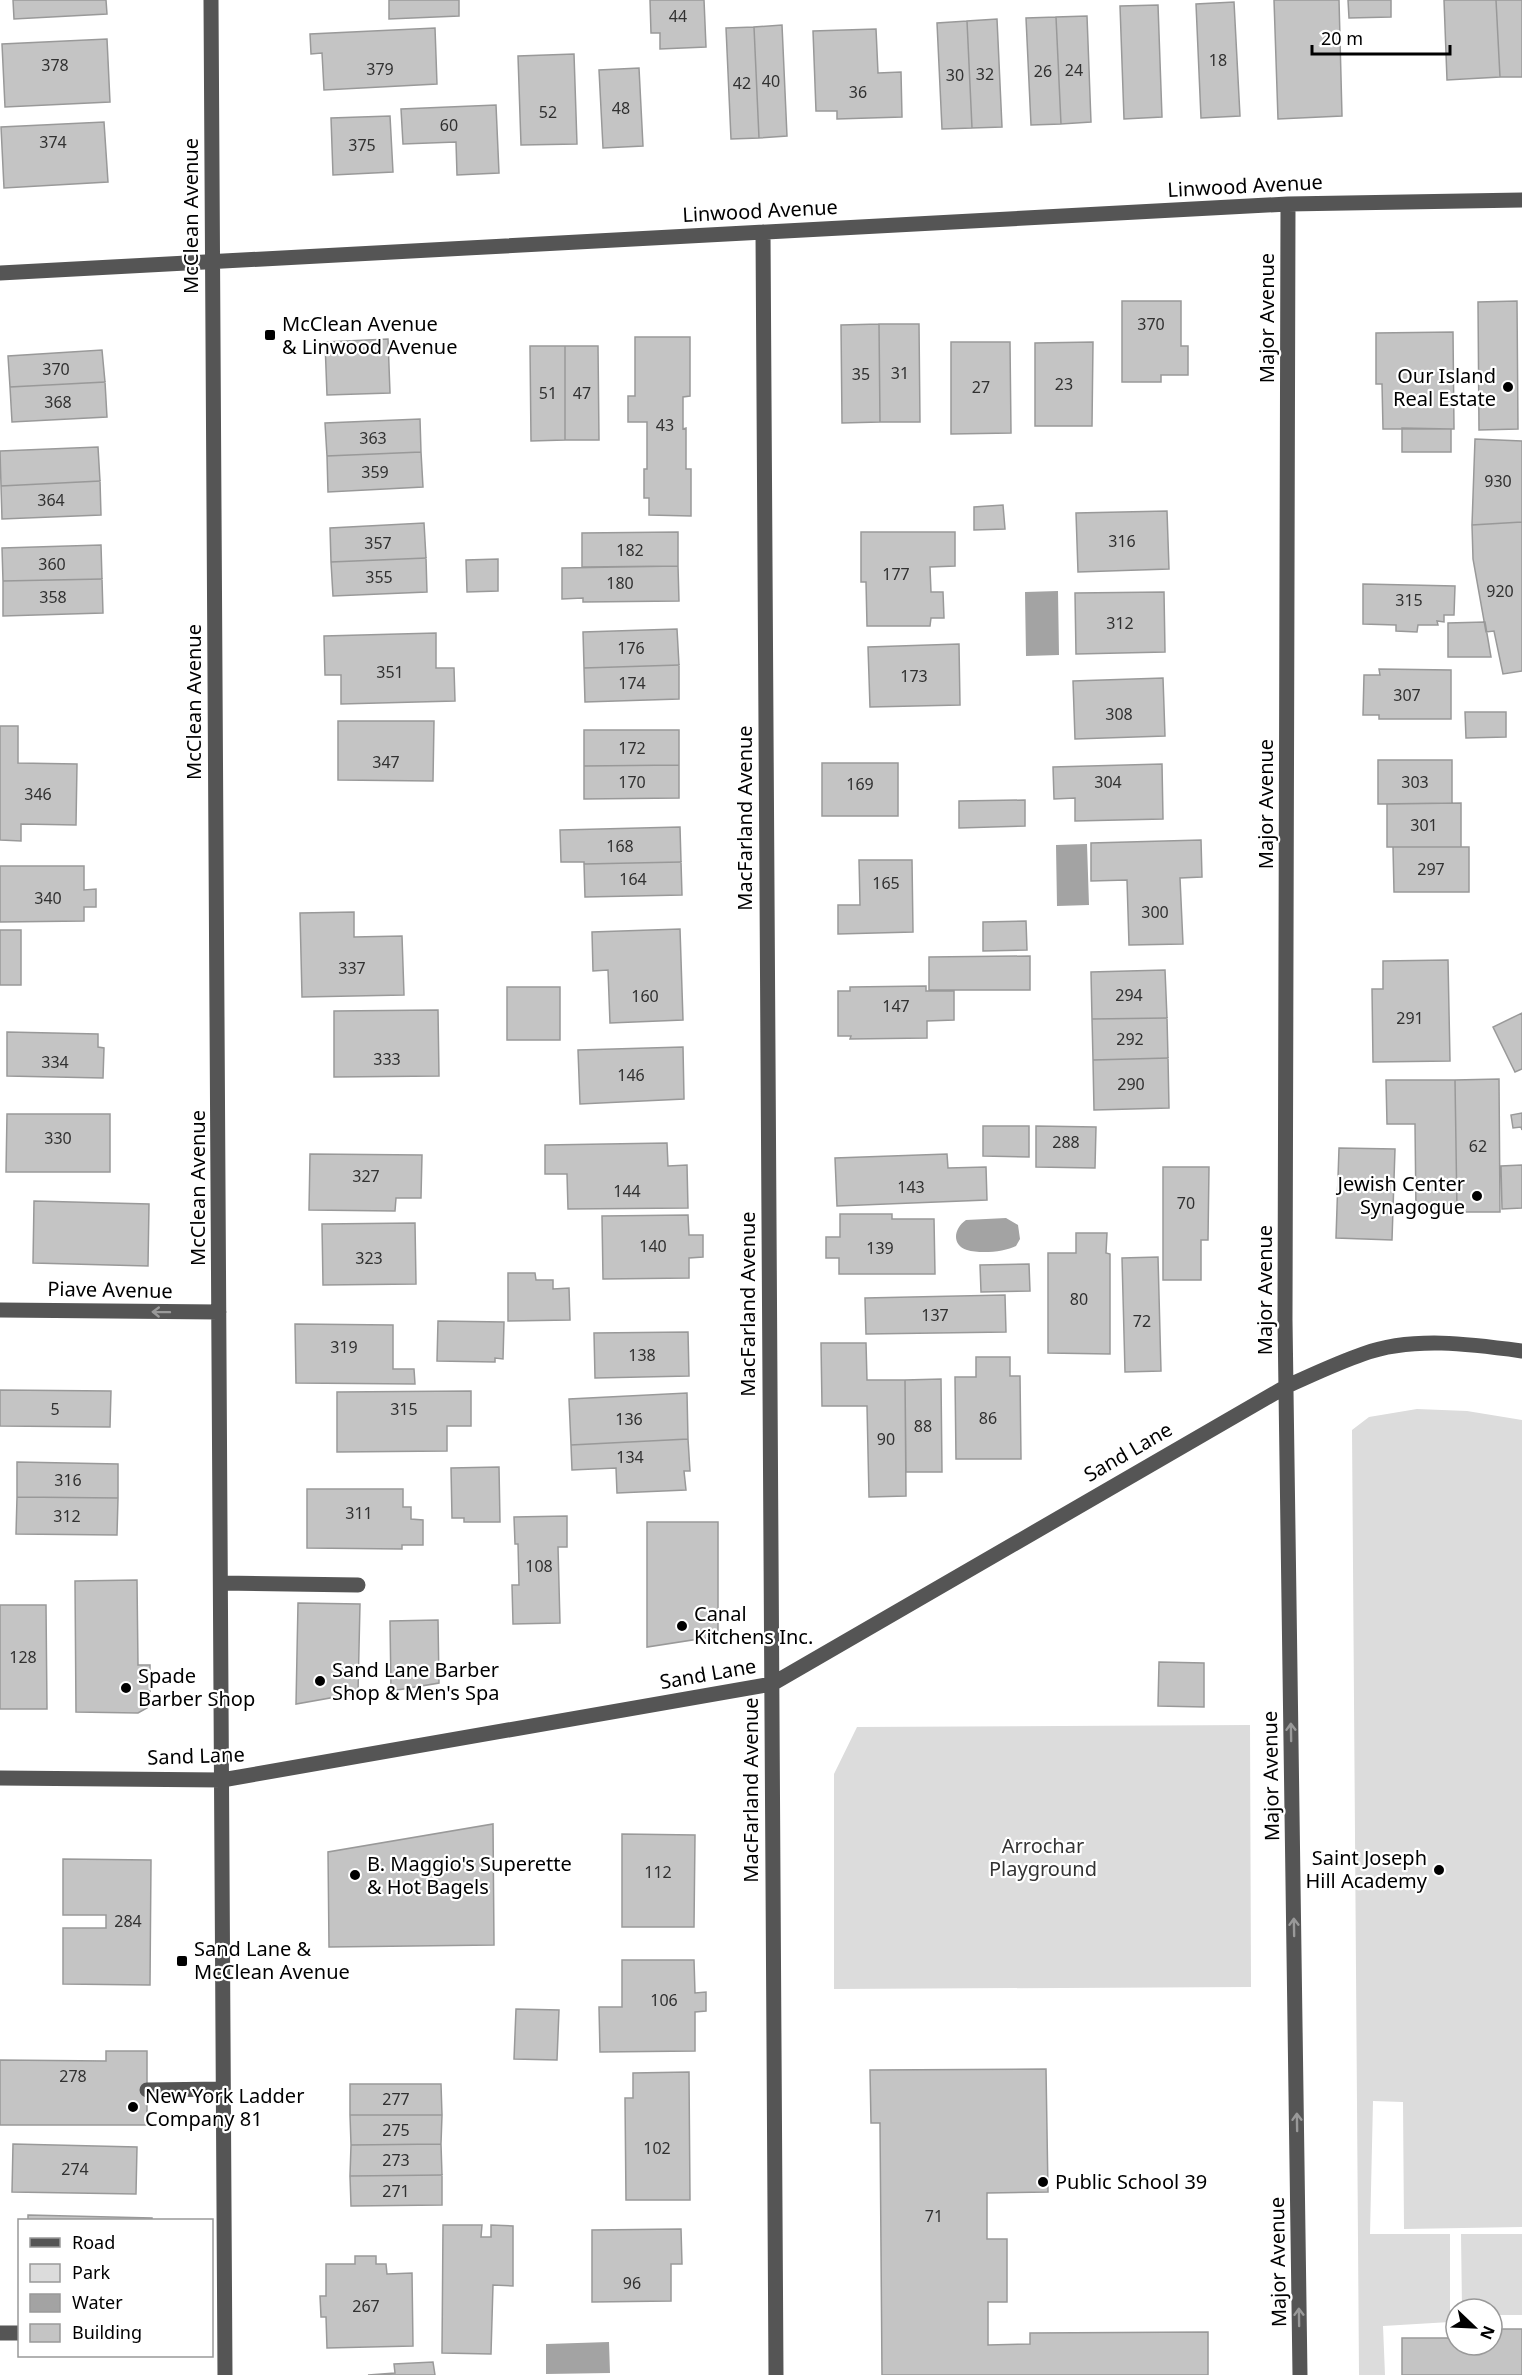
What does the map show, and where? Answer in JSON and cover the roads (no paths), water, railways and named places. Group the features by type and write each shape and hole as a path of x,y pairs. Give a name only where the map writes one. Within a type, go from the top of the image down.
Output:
{"street":[{"name":"McClean Avenue","path":"211,0 223,2089 218,2336 225,2375"},
{"name":"Linwood Avenue","path":"0,273 1288,204 1522,201"},
{"name":"Major Avenue","path":"1288,204 1287,1386 1300,2375"},
{"name":"MacFarland Avenue","path":"763,232 776,2375"},
{"name":"Piave Avenue","path":"0,1310 219,1312"},
{"name":"Sand Lane","path":"0,1778 222,1780 772,1684 1287,1386 1364,1353 1398,1347 1430,1343 1522,1351"},
{"path":"221,1583 358,1585"},
{"path":"147,2090 223,2089"},
{"path":"0,2332 18,2333"}],"water":[{"path":"1058,591 1059,655 1026,656 1025,592"},
{"path":"1087,844 1089,905 1057,906 1056,845"},
{"path":"1006,1218 1018,1225 1020,1239 1016,1246 999,1251 979,1252 962,1248 956,1240 959,1227 966,1220"},
{"path":"609,2342 610,2373 546,2374 546,2344"}],"place":[{"name":"McClean Avenue & Linwood Avenue","path":"270,335"},
{"name":"Our Island Real Estate","path":"1508,387"},
{"name":"Jewish Center Synagogue","path":"1477,1196"},
{"name":"Canal Kitchens Inc.","path":"682,1626"},
{"name":"Sand Lane Barber Shop & Men's Spa","path":"320,1681"},
{"name":"Spade Barber Shop","path":"126,1688"},
{"name":"Saint Joseph Hill Academy","path":"1439,1870"},
{"name":"B. Maggio's Superette & Hot Bagels","path":"355,1875"},
{"name":"Sand Lane & McClean Avenue","path":"182,1961"},
{"name":"New York Ladder Company 81","path":"133,2107"},
{"name":"Public School 39","path":"1043,2182"}],"park label":[{"name":"Arrochar Playground","path":"1043,1858"}]}
